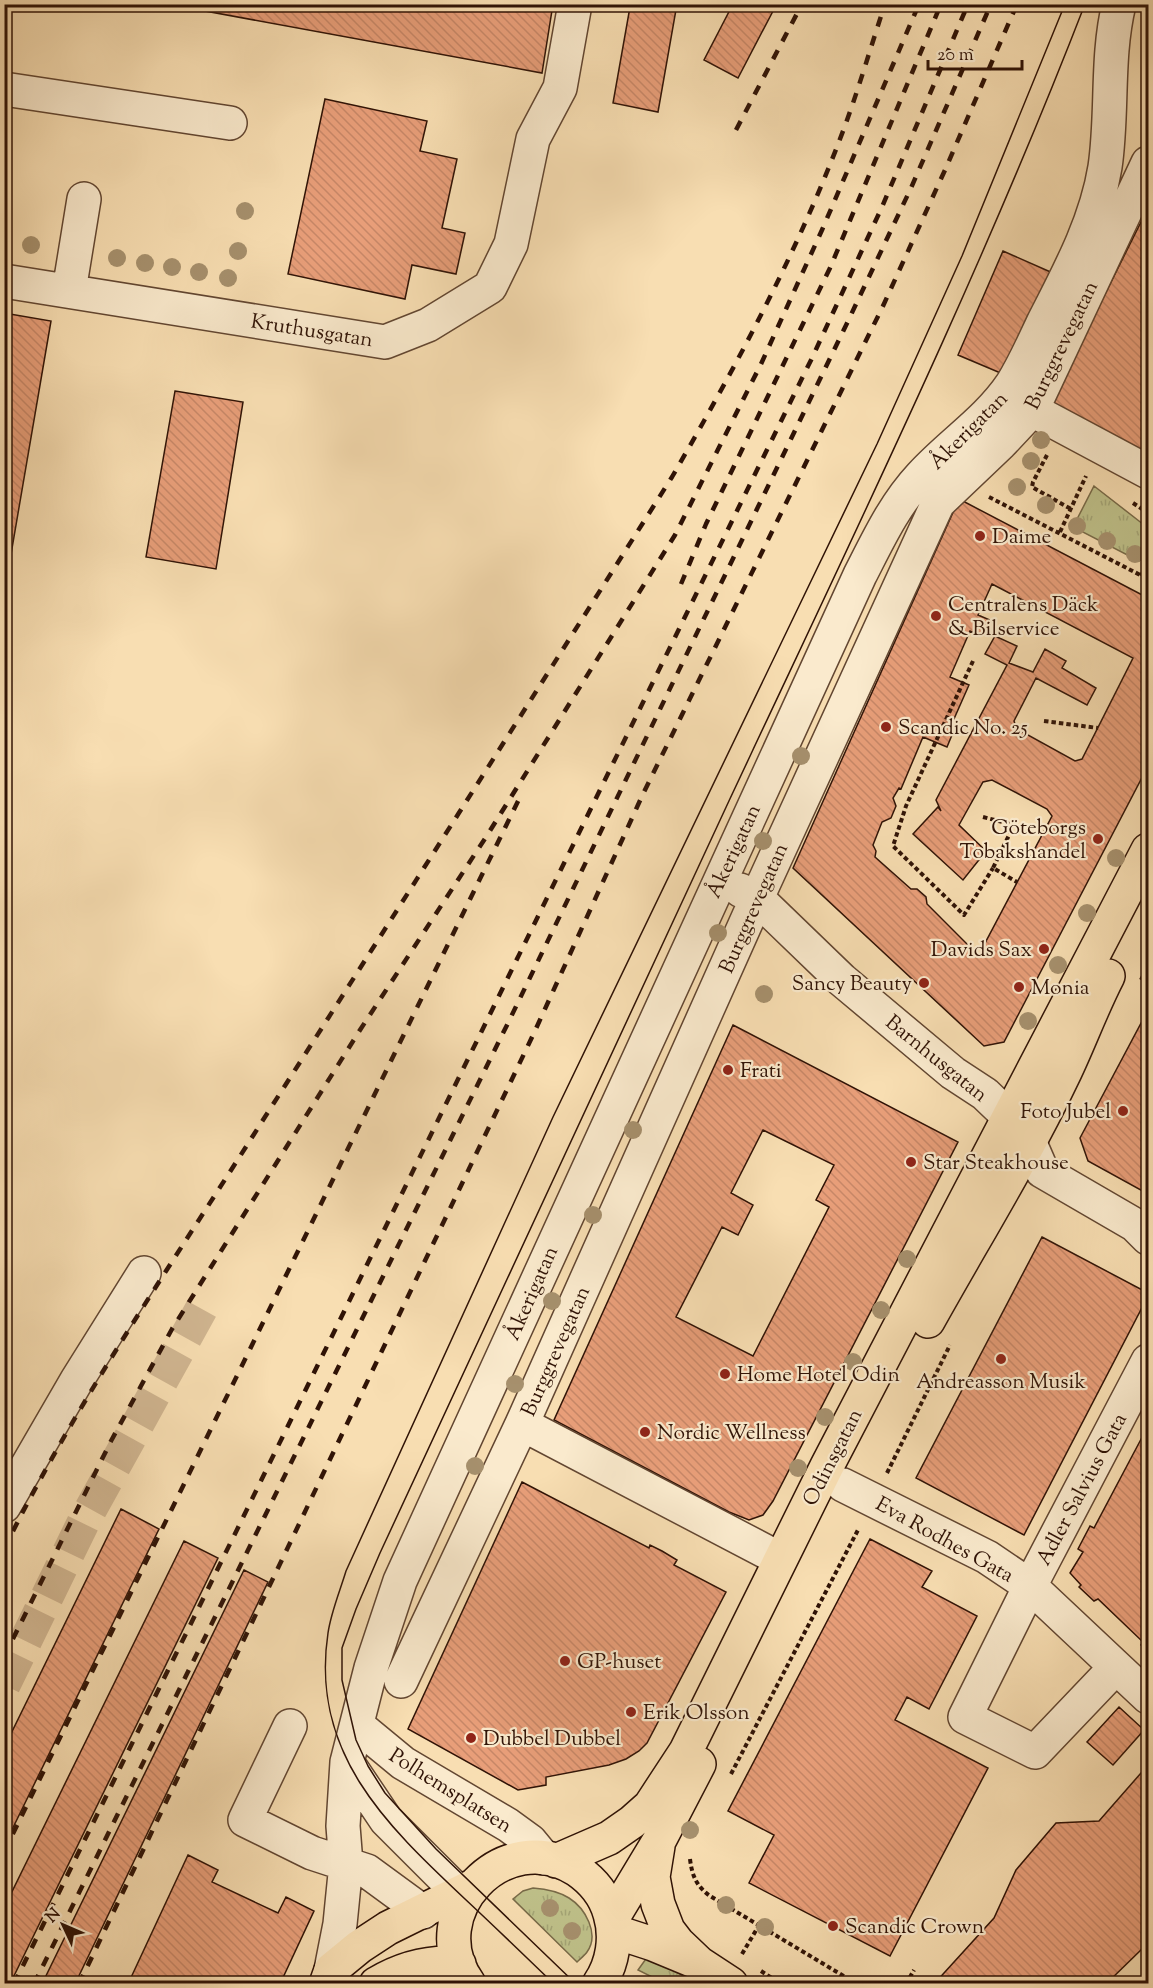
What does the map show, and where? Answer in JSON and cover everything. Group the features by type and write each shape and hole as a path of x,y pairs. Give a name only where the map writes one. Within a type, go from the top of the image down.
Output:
{"main road":[{"name":"Odinsgatan","path":"613,1925 659,1841 919,1336 1019,1129 1149,850"},
{"name":"Odinsgatan","path":"550,1859 609,1838 632,1822 650,1806 686,1751 780,1559 1019,1129 1063,1076 1090,1012 1149,898"},
{"path":"659,1841 653,1877 658,1904 668,1930 699,1963"},
{"name":"Polhemsplatsen","path":"465,1892 486,1874 509,1861 526,1858 550,1859 576,1869 592,1882 604,1900 613,1925"},
{"path":"328,1977 359,1947 388,1928 465,1892"},
{"path":"464,1974 455,1947 454,1930 465,1892"},
{"path":"598,1983 606,1971 611,1956 613,1925 699,1963 731,1983"},
{"path":"376,1983 417,1967 442,1962 464,1974"}],"street":[{"name":"Kruthusgatan","path":"4,280 385,342 428,325 490,286 511,244 533,139 560,88 575,4"},
{"name":"Åkerigatan","path":"328,1977 340,1924 346,1864 343,1826 347,1762 371,1668 400,1581 860,575 901,500 926,471 980,422 1005,395 1020,373 1078,250 1092,217 1103,176 1110,105 1112,49 1119,4"},
{"path":"4,89 230,123"},
{"name":"Burggrevegatan","path":"401,1681 522,1424 757,898 938,503 1032,410 1149,163"},
{"path":"69,291 84,199"},
{"path":"1032,410 1149,472"},
{"name":"Barnhusgatan","path":"719,880 757,898 842,980 953,1072 985,1094 1019,1129 1042,1171 1135,1226 1149,1238"},
{"path":"4,1506 71,1390 144,1273"},
{"name":"Adler Salvius Gata","path":"1116,1666 1035,1752 965,1717 1030,1586 1149,1360"},
{"path":"522,1424 780,1559"},
{"name":"Eva Rodhes Gata","path":"843,1485 987,1557 1030,1586 1116,1666 1143,1707"},
{"name":"Polhemsplatsen","path":"358,1723 363,1730 403,1763 508,1825 550,1859"},
{"path":"290,1726 245,1820 312,1853 366,1871 423,1911"},
{"path":"347,1762 386,1820 465,1892"}],"path":[{"path":"1060,532 1087,476 1070,463 1085,440"},
{"path":"1050,452 1032,487 1071,509"},
{"path":"960,482 1149,579"},
{"path":"1141,576 1149,562"},
{"path":"973,661 906,806 893,846 964,915 993,868 1014,825 983,817"},
{"path":"1044,721 1098,728"},
{"path":"993,868 1017,882"},
{"path":"1138,986 1149,966"},
{"path":"730,1777 874,1500 953,1340"},
{"path":"691,1852 693,1876 699,1888 758,1927 856,1983"},
{"path":"906,1983 914,1970"}],"green space":[{"path":"1094,486 1148,528 1148,544 1139,561 1073,527"},
{"path":"533,1888 565,1896 575,1902 585,1915 591,1930 591,1945 577,1962 513,1899 523,1891"},
{"path":"648,1956 696,1983 664,1983 638,1970"}],"building":[{"path":"167,4 553,4 542,73"},
{"path":"616,4 677,4 658,112 613,103 630,7"},
{"path":"733,4 761,4 773,11 738,78 704,60"},
{"path":"325,99 427,121 420,151 457,159 442,228 465,233 456,274 412,265 405,299 288,274"},
{"path":"1148,208 1148,459 1048,408"},
{"path":"1003,251 1055,274 1010,377 958,355"},
{"path":"4,313 51,321 4,595"},
{"path":"175,391 243,402 216,569 146,557"},
{"path":"959,499 1148,598 1148,766 1004,1042 984,1046 793,868","holes":["992,584 1133,658 1082,759 1075,761 1017,729 1014,721 1036,678 1087,705 1096,688 1062,668 1066,661 1045,649 1033,672 1009,663 1017,646 995,636 985,654 1007,665 936,800 941,811 938,807 913,834 963,880 986,851 959,825 983,782 992,780 1047,809 1052,816 983,947 984,953 975,956 974,951 927,904 926,897 917,889 911,889 875,857 876,851 873,845 882,822 891,818 896,806 893,798 899,788 901,789 923,737 947,747 954,730 950,728 969,685 950,677 970,631 981,636 990,620 978,615"]},
{"path":"1148,1010 1148,1194 1088,1161 1080,1138"},
{"path":"733,1025 958,1142 773,1501 763,1515 749,1520 729,1512 554,1420","holes":["763,1130 834,1165 816,1200 829,1207 753,1356 676,1317 722,1227 738,1235 753,1205 731,1193"]},
{"path":"1042,1237 1148,1293 1148,1296 1024,1535 916,1478"},
{"path":"1148,1426 1148,1550 1145,1556 1148,1564 1148,1652 1141,1645 1143,1642 1098,1599 1094,1601 1079,1587 1081,1585 1070,1573 1083,1552 1078,1549 1090,1526 1094,1528"},
{"name":"GP-huset","path":"522,1482 649,1548 650,1545 662,1551 677,1560 674,1565 726,1592 647,1743 639,1751 609,1765 546,1777 546,1785 518,1790 408,1729"},
{"path":"121,1509 159,1529 4,1846 4,1748"},
{"path":"870,1539 932,1571 922,1587 977,1616 929,1709 907,1697 895,1720 988,1768 890,1956 749,1883 774,1835 728,1811"},
{"path":"184,1541 218,1558 10,1984 4,1984 4,1908"},
{"path":"244,1570 268,1582 75,1984 42,1984"},
{"path":"1119,1707 1144,1730 1113,1765 1087,1742"},
{"path":"1148,1765 1148,1942 1145,1946 1106,1984 934,1984 994,1918 1016,1870 1056,1823 1099,1821"},
{"path":"188,1855 218,1870 212,1882 278,1913 286,1897 314,1911 280,1984 128,1984"}],"tunnel":[{"path":"4,1685 83,1523 208,1297"}],"tram line":[{"path":"554,1984 407,1843 360,1782 342,1750 331,1714 325,1676 331,1617 346,1571 553,1117 877,444 962,256 1065,4"},
{"path":"576,1984 436,1849 385,1793 368,1766 356,1740 342,1680 342,1648 380,1553 924,382 1007,194 1085,4"}],"railway":[{"path":"736,130 802,4"},
{"path":"4,1549 63,1439 128,1331 672,477 741,353 804,226 846,122 885,4"},
{"path":"4,1657 111,1441 172,1329 360,1030 486,837 675,535 761,364 822,230 919,4"},
{"path":"681,584 706,524 830,268 941,4"},
{"path":"14,1984 812,358 882,207 968,4"},
{"path":"34,1984 508,1023 849,319 911,188 991,4"},
{"path":"79,1984 534,1033 643,794 883,306 1017,4"},
{"path":"4,1852 522,793"}],"place":[{"name":"Daime","path":"980,536"},
{"name":"Centralens Däck & Bilservice","path":"936,616"},
{"name":"Scandic No. 25","path":"886,727"},
{"name":"Göteborgs Tobakshandel","path":"1098,839"},
{"name":"Davids Sax","path":"1044,949"},
{"name":"Sancy Beauty","path":"924,983"},
{"name":"Monia","path":"1019,987"},
{"name":"Frati","path":"728,1070"},
{"name":"Foto Jubel","path":"1123,1111"},
{"name":"Star Steakhouse","path":"911,1162"},
{"name":"Andreasson Musik","path":"1001,1359"},
{"name":"Home Hotel Odin","path":"725,1374"},
{"name":"Nordic Wellness","path":"645,1432"},
{"name":"GP-huset","path":"565,1661"},
{"name":"Erik Olsson","path":"631,1712"},
{"name":"Dubbel Dubbel","path":"471,1738"},
{"name":"Scandic Crown","path":"833,1926"}]}
